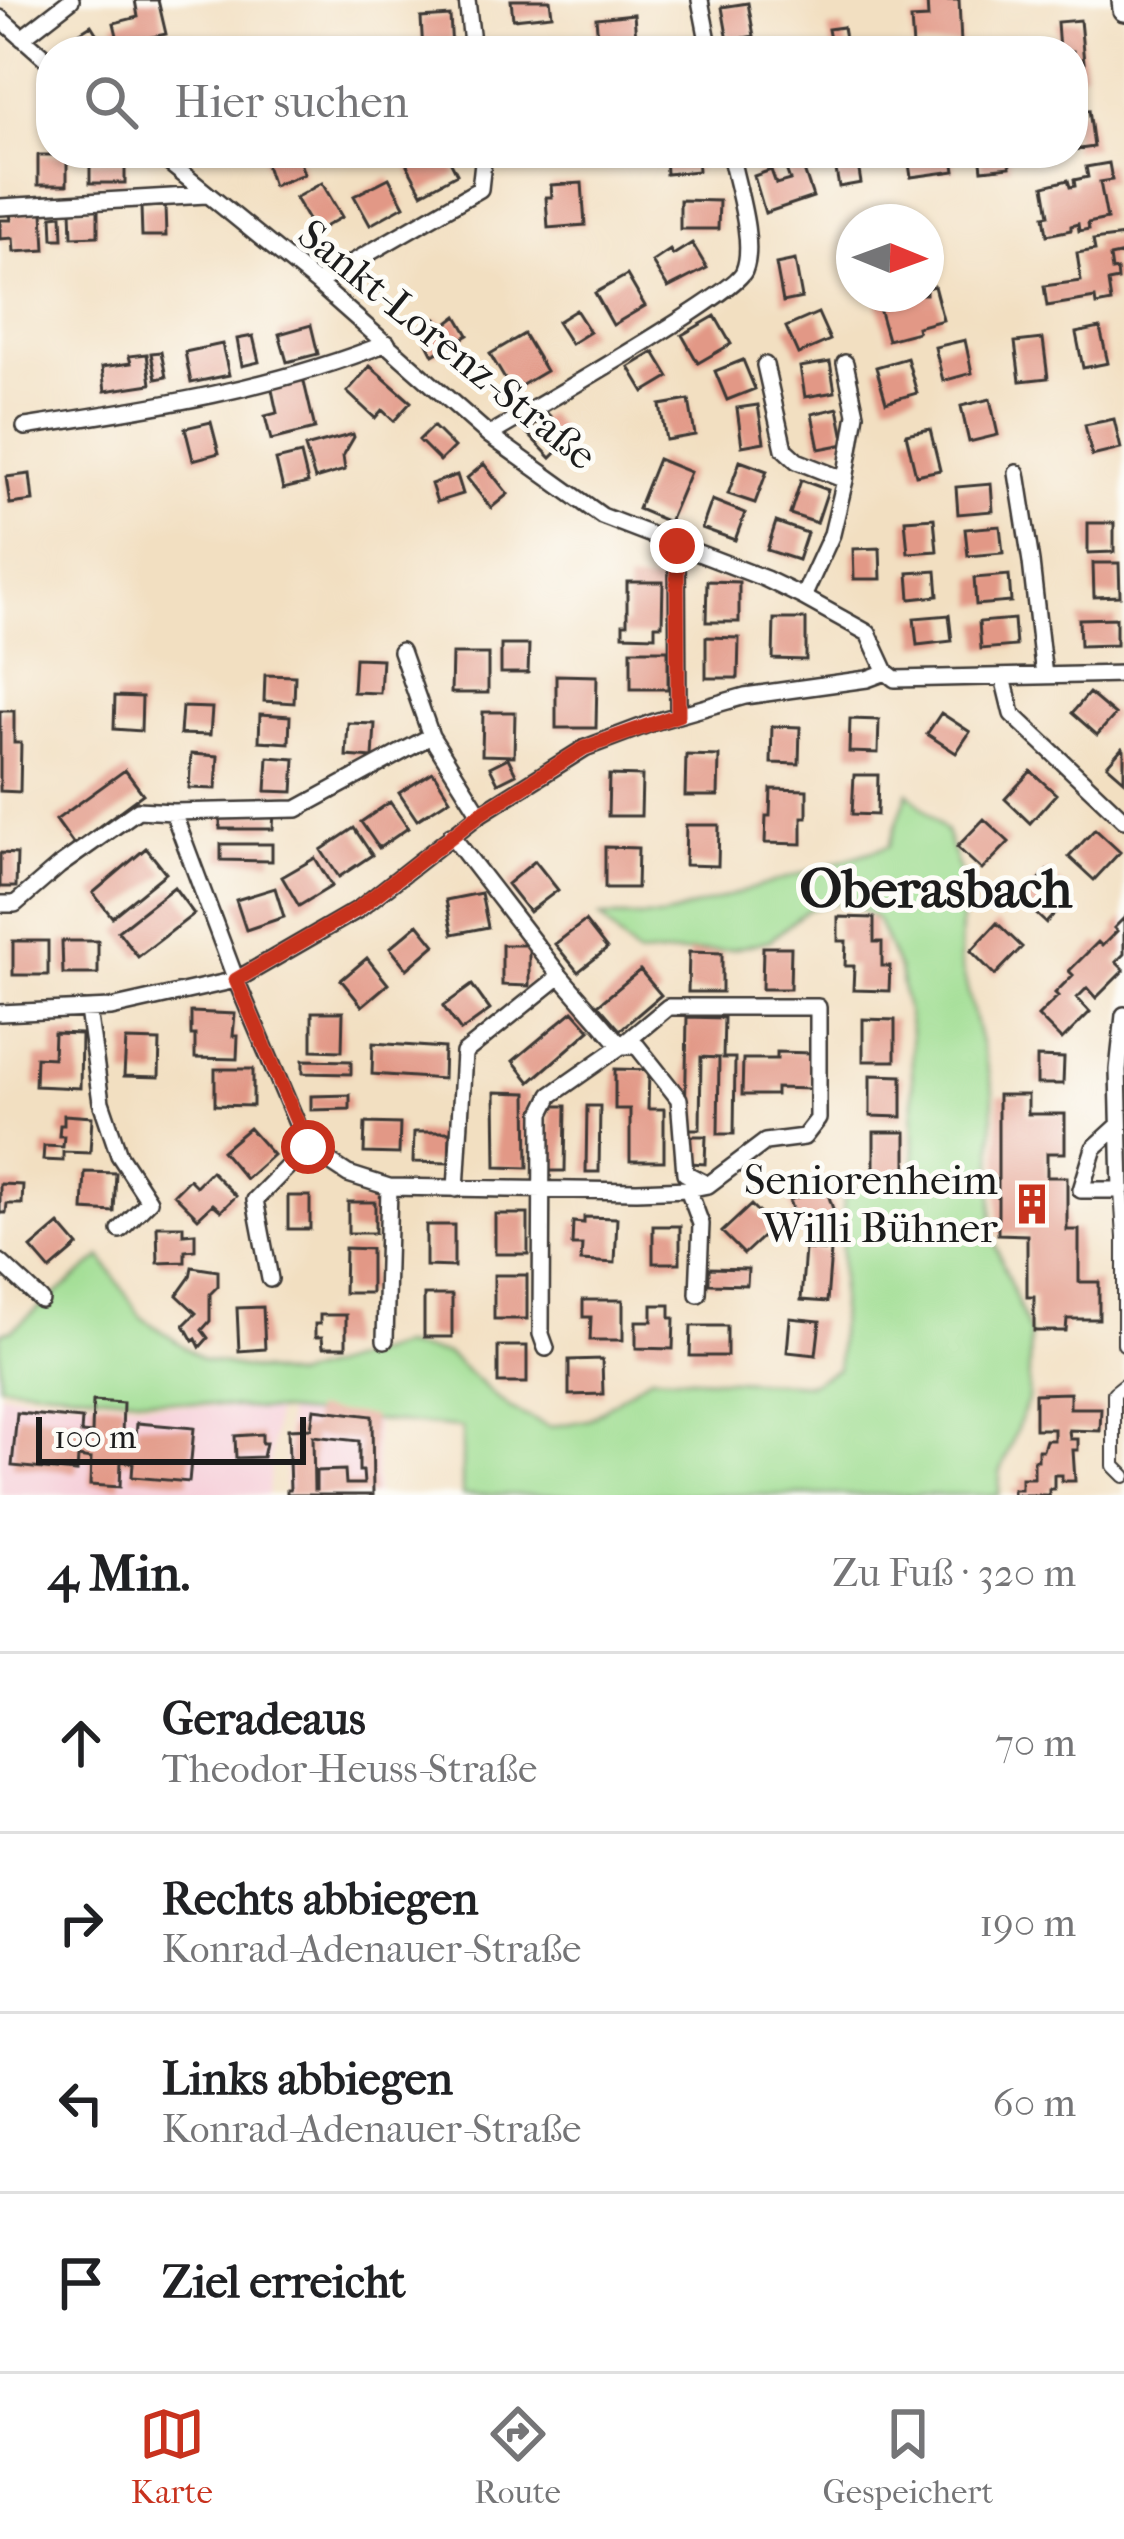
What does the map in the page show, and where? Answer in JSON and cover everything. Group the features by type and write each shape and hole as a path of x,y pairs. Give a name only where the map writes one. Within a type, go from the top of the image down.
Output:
{"street":[{"path":"22,38 71,0"},
{"path":"466,0 471,36"},
{"path":"700,0 707,36"},
{"path":"1124,0 1124,10"},
{"path":"0,18 36,50"},
{"name":"Sankt-Lorenz-Straße","path":"174,168 387,343 490,435 602,516 803,597 868,633 886,672"},
{"path":"317,284 480,189 482,168"},
{"path":"490,435 742,277 748,259 746,234 733,168"},
{"path":"0,207 206,195"},
{"path":"25,427 226,393 332,366 387,343"},
{"path":"803,597 832,534 856,414 845,363"},
{"path":"765,365 784,449 796,461 844,480"},
{"path":"1017,473 1044,676"},
{"path":"677,546 678,715"},
{"path":"401,651 431,736 480,814"},
{"path":"0,1013 132,1004 236,980 359,908 480,814 584,748 678,715 745,696 867,679 886,672 895,679 1124,674"},
{"path":"1003,677 1012,714 1124,820"},
{"path":"0,904 16,904 59,866 139,810 297,809 431,736"},
{"path":"173,812 236,980 308,1147 348,1174 389,1187 542,1188 638,1191 708,1184 765,1142 804,1137 818,1119 818,1006 668,1007 551,1095 542,1113 542,1188 541,1334 546,1348"},
{"path":"451,835 560,976 621,1046 637,1046 679,1099 685,1173 708,1184"},
{"path":"456,1189 464,1054 560,976"},
{"path":"88,1010 101,1102 119,1155 149,1201 120,1230"},
{"path":"1124,1016 1118,1070 1124,1345"},
{"path":"1118,1126 1094,1148 1081,1190 1121,1190"},
{"path":"270,1279 254,1201 308,1147"},
{"path":"385,1340 389,1187"},
{"path":"688,1189 700,1224 698,1294"},
{"path":"0,1262 40,1300"},
{"path":"1124,1385 1114,1393 1112,1436 1114,1466 1124,1476"}],"shaded area":[{"path":"0,1393 275,1412 268,1495 0,1495"},
{"path":"287,1404 375,1413 376,1495 285,1495"}],"green space":[{"path":"908,792 946,832 962,878 960,960 993,1091 992,1236 1030,1335 1028,1400 1000,1473 999,1495 462,1495 462,1428 0,1385 0,1333 12,1330 101,1257 141,1317 203,1360 294,1377 400,1346 447,1354 509,1408 549,1427 588,1420 651,1376 810,1384 838,1368 844,1188 915,1184 911,1031 899,970 877,919 846,900 807,910 770,940 733,949 637,956 600,917 662,917 889,846"}],"building":[{"path":"135,0 158,0 166,34 117,36 114,23 138,17"},
{"path":"511,0 550,0 552,15 513,19"},
{"path":"927,0 959,0 961,36 912,36 911,19 928,18"},
{"path":"748,3 754,36 727,36 722,7"},
{"path":"634,14 636,36 598,36 596,18"},
{"path":"450,16 451,36 422,36 421,18"},
{"path":"1080,20 1082,36 1058,36 1057,22"},
{"path":"91,25 98,36 78,36"},
{"path":"843,27 844,36 829,36 828,29"},
{"path":"1088,110 1094,147 1088,148"},
{"path":"1109,163 1112,180 1100,182 1107,219 1088,223 1089,229 1079,231 1078,224 1047,235 1044,186 1068,180 1070,187 1075,186 1074,180 1088,177 1088,167"},
{"path":"38,168 67,168 67,185 38,185"},
{"path":"90,168 125,168 125,183 90,183"},
{"path":"267,168 302,168 304,174 273,186"},
{"path":"409,168 454,168 457,174 422,193"},
{"path":"666,168 698,168 698,171 666,174"},
{"path":"803,168 813,197 765,213 754,176 771,170 776,184 790,180 786,169"},
{"path":"836,168 858,168 861,183 839,187"},
{"path":"910,168 955,168 955,171 911,177"},
{"path":"389,178 404,206 370,225 354,196"},
{"path":"322,183 342,217 315,232 295,198"},
{"path":"582,183 585,225 548,228 546,197 552,197 551,185"},
{"path":"680,200 719,201 718,229 680,229"},
{"path":"165,206 166,236 142,236 141,207"},
{"path":"71,209 98,209 98,236 72,237"},
{"path":"43,212 45,250 14,252 13,238 0,239 0,220 11,220 10,213"},
{"path":"62,215 63,239 53,239 52,216"},
{"path":"1124,236 1124,254 1110,257 1118,280 1108,282 1111,302 1096,305 1095,298 1047,306 1044,286 1081,281 1077,253 1095,250 1093,240"},
{"path":"692,243 707,268 668,288 652,262"},
{"path":"795,260 802,298 783,302 776,264"},
{"path":"627,275 645,306 613,325 595,293"},
{"path":"576,310 590,332 571,344 557,322"},
{"path":"880,312 941,312 943,320 888,340"},
{"path":"818,313 830,340 798,354 786,327"},
{"path":"457,316 468,335 433,355 424,337 436,319 444,326"},
{"path":"715,316 731,344 698,363 682,335"},
{"path":"311,325 318,354 287,362 279,334"},
{"path":"1100,328 1108,363 1083,368 1076,333"},
{"path":"524,334 546,371 512,391 490,354"},
{"path":"253,336 259,362 242,366 237,339"},
{"path":"1043,339 1048,378 1020,381 1015,342"},
{"path":"965,340 972,373 943,381 935,347"},
{"path":"222,344 229,375 191,383 185,352"},
{"path":"161,352 166,377 156,379 151,353"},
{"path":"654,352 669,377 644,392 629,367"},
{"path":"147,354 151,384 105,391 102,367 131,363 129,356"},
{"path":"907,358 917,393 886,402 876,367"},
{"path":"743,360 755,389 727,400 715,371"},
{"path":"830,362 835,392 805,397 800,367"},
{"path":"370,366 411,402 394,421 382,410 375,418 347,392"},
{"path":"303,378 315,429 271,440 265,416 277,413 271,385"},
{"path":"990,399 998,435 969,442 961,406"},
{"path":"689,400 695,435 666,440 660,405"},
{"path":"758,405 764,442 742,446 737,408"},
{"path":"838,408 845,444 819,449 812,414"},
{"path":"547,413 571,438 551,458 527,433"},
{"path":"1114,419 1121,449 1092,456 1085,425"},
{"path":"211,422 219,453 193,460 185,428"},
{"path":"433,426 454,447 440,461 419,440"},
{"path":"930,429 940,470 916,475 906,434"},
{"path":"353,434 343,456 345,470 315,479 305,447"},
{"path":"301,454 308,483 283,489 276,460"},
{"path":"658,459 690,472 669,522 638,509"},
{"path":"740,461 767,471 755,503 728,494"},
{"path":"484,464 508,494 491,508 467,478"},
{"path":"30,474 33,501 10,504 6,477"},
{"path":"457,475 463,494 437,502 431,484"},
{"path":"801,480 828,490 817,523 790,514"},
{"path":"991,484 993,511 958,514 956,487"},
{"path":"712,500 745,513 735,540 702,528"},
{"path":"934,518 937,551 908,553 905,520"},
{"path":"776,522 807,533 798,560 767,550"},
{"path":"1088,523 1114,523 1114,552 1088,553"},
{"path":"1000,526 1003,553 968,556 965,529"},
{"path":"880,548 881,579 854,579 853,549"},
{"path":"1093,563 1119,563 1120,596 1094,597"},
{"path":"936,571 938,596 910,599 908,573"},
{"path":"1009,575 1011,602 976,605 974,578"},
{"path":"707,581 739,582 739,622 706,622"},
{"path":"627,582 663,582 662,625 655,625 655,636 623,635"},
{"path":"949,615 952,641 917,645 914,618"},
{"path":"1116,618 1116,645 1080,646 1079,619"},
{"path":"774,619 806,619 806,660 773,659"},
{"path":"1014,619 1016,646 981,649 979,622"},
{"path":"706,637 739,638 738,678 706,678"},
{"path":"501,645 529,645 528,673 501,673"},
{"path":"631,650 668,650 668,689 631,689"},
{"path":"452,654 488,654 488,693 451,693"},
{"path":"355,658 382,659 380,693 353,692"},
{"path":"265,675 295,676 294,703 264,701"},
{"path":"556,675 597,676 596,728 556,728"},
{"path":"1089,693 1115,715 1097,735 1072,713"},
{"path":"115,696 142,697 141,731 114,729"},
{"path":"182,707 212,708 210,735 180,734"},
{"path":"0,711 14,711 14,743 21,743 20,792 0,791"},
{"path":"483,712 515,712 514,756 482,755"},
{"path":"941,713 970,732 956,753 927,734"},
{"path":"260,714 290,716 289,743 259,741"},
{"path":"850,719 879,720 878,753 849,752"},
{"path":"348,723 375,724 373,758 346,756"},
{"path":"772,726 800,727 799,764 771,763"},
{"path":"1124,750 1124,780 1107,765"},
{"path":"191,754 218,756 216,789 189,788"},
{"path":"686,755 719,756 718,796 685,796"},
{"path":"268,757 295,759 293,792 266,791"},
{"path":"508,758 516,774 498,783 490,767"},
{"path":"125,770 143,794 74,845 56,820"},
{"path":"1031,771 1056,794 1030,823 1005,799"},
{"path":"433,772 450,799 417,820 399,793"},
{"path":"609,775 642,776 641,816 608,816"},
{"path":"854,775 878,775 877,815 852,814"},
{"path":"771,789 807,790 802,844 765,843"},
{"path":"390,802 408,828 379,848 361,822"},
{"path":"220,812 274,812 273,829 220,829"},
{"path":"984,819 1009,842 982,870 957,847"},
{"path":"686,825 719,825 718,866 685,865"},
{"path":"354,828 372,855 339,877 321,850"},
{"path":"1095,829 1120,852 1094,880 1069,857"},
{"path":"221,844 272,844 272,861 221,860"},
{"path":"605,847 638,848 637,888 605,888"},
{"path":"146,848 166,873 112,917 93,893"},
{"path":"0,853 17,854 16,887 0,887"},
{"path":"315,858 332,886 299,906 282,877"},
{"path":"535,861 558,890 529,912 507,884"},
{"path":"1047,871 1072,895 1046,923 1021,900"},
{"path":"174,887 194,914 138,957 118,931"},
{"path":"275,888 284,917 246,930 236,900"},
{"path":"481,893 488,927 453,934 446,900"},
{"path":"838,917 874,918 874,942 882,942 882,966 890,966 889,991 853,990 854,966 845,966 846,941 838,941"},
{"path":"1124,918 1124,954 1116,962 1124,970 1096,998 1087,988 1077,998 1090,1012 1062,1040 1038,1016 1073,975 1069,971 1098,942 1102,946"},
{"path":"585,921 607,949 578,972 555,944"},
{"path":"997,923 1022,947 995,975 971,951"},
{"path":"418,924 435,945 407,969 390,948"},
{"path":"13,941 48,941 48,975 13,975"},
{"path":"62,941 98,941 98,974 63,974"},
{"path":"502,945 529,945 529,986 502,985"},
{"path":"763,947 791,947 790,989 762,989"},
{"path":"689,952 722,953 722,992 688,992"},
{"path":"367,958 388,984 362,1006 341,980"},
{"path":"640,970 661,995 620,1030 598,1005"},
{"path":"472,985 490,1010 461,1031 443,1006"},
{"path":"573,1011 590,1030 530,1082 513,1061"},
{"path":"191,1012 235,1014 237,1059 195,1058"},
{"path":"312,1012 343,1012 342,1051 312,1050"},
{"path":"687,1017 724,1018 723,1058 735,1058 734,1134 718,1134 719,1058 701,1057 700,1129 685,1129"},
{"path":"863,1019 895,1020 895,1061 863,1061"},
{"path":"54,1033 81,1034 80,1088 35,1086 36,1057 53,1058"},
{"path":"126,1040 160,1041 159,1077 124,1076"},
{"path":"373,1043 444,1048 443,1079 372,1074"},
{"path":"777,1052 811,1053 810,1089 776,1088 776,1095 742,1095 743,1059 777,1059"},
{"path":"1037,1057 1064,1058 1063,1084 1037,1084"},
{"path":"303,1060 351,1061 351,1074 303,1073"},
{"path":"215,1069 253,1069 253,1106 215,1105"},
{"path":"615,1069 649,1070 648,1109 664,1109 664,1161 630,1161 630,1109 615,1109"},
{"path":"870,1075 902,1076 902,1117 870,1116"},
{"path":"495,1092 527,1093 528,1168 496,1167"},
{"path":"350,1095 350,1109 311,1110 311,1096"},
{"name":"Seniorenheim Willi Bühner","path":"998,1095 1028,1095 1028,1114 1065,1114 1065,1153 1047,1153 1047,1177 1067,1177 1067,1230 1079,1230 1079,1282 1099,1282 1099,1319 1067,1319 1066,1331 1034,1331 1034,1297 1027,1297 1027,1235 998,1234"},
{"path":"550,1106 566,1106 565,1171 549,1171"},
{"path":"587,1106 600,1106 599,1172 586,1172"},
{"path":"64,1115 92,1117 90,1153 63,1152 63,1161 43,1160 44,1146 63,1147 64,1136 59,1136"},
{"path":"365,1123 400,1124 399,1154 364,1153"},
{"path":"249,1128 273,1155 246,1179 222,1151"},
{"path":"414,1132 450,1132 449,1163 413,1162"},
{"path":"874,1132 906,1132 906,1173 874,1173"},
{"path":"690,1136 706,1136 705,1164 690,1163"},
{"path":"211,1171 236,1196 221,1211 213,1204 198,1218 174,1194 189,1179 196,1186"},
{"path":"85,1172 116,1173 114,1212 83,1210"},
{"path":"0,1184 23,1185 22,1204 7,1204 6,1213 0,1213"},
{"path":"826,1188 838,1224 801,1236 789,1200"},
{"path":"288,1196 310,1196 310,1229 288,1229"},
{"path":"348,1202 375,1202 375,1233 348,1233"},
{"path":"751,1205 773,1227 744,1254 722,1232"},
{"path":"495,1214 528,1214 528,1254 495,1254"},
{"path":"584,1217 617,1218 615,1263 581,1261 582,1245 572,1245 573,1222 584,1223"},
{"path":"59,1224 78,1246 50,1270 31,1248"},
{"path":"426,1225 454,1225 454,1267 426,1266"},
{"path":"157,1226 183,1226 183,1234 195,1233 195,1250 185,1251 185,1262 158,1263"},
{"path":"653,1226 680,1226 680,1263 653,1263"},
{"path":"345,1248 371,1249 371,1293 344,1293"},
{"path":"805,1249 831,1251 827,1302 801,1300"},
{"path":"192,1267 218,1271 218,1286 210,1294 210,1321 202,1330 208,1338 200,1347 184,1325 196,1313 177,1295"},
{"path":"709,1268 748,1269 747,1285 709,1284"},
{"path":"494,1275 527,1275 527,1319 494,1319"},
{"path":"424,1295 452,1295 452,1337 424,1337"},
{"path":"583,1300 623,1300 623,1340 590,1340 591,1317 583,1317"},
{"path":"652,1305 670,1305 673,1349 636,1348 636,1321 652,1321"},
{"path":"263,1307 265,1349 239,1351 237,1308"},
{"path":"320,1315 346,1315 346,1347 323,1347 322,1337 315,1337"},
{"path":"790,1318 820,1321 816,1355 787,1352"},
{"path":"691,1326 727,1326 727,1356 690,1356"},
{"path":"498,1346 527,1346 527,1383 498,1383"},
{"path":"602,1359 603,1394 569,1395 569,1360"},
{"path":"1070,1393 1070,1408 1101,1408 1100,1431 1069,1430 1070,1439 1078,1439 1078,1450 1073,1450 1075,1481 1054,1475 1049,1495 1013,1495 1013,1489 1021,1489 1021,1478 1034,1478 1038,1450 1043,1450 1046,1440 1054,1440 1054,1429 1035,1429 1035,1394"},
{"path":"93,1401 123,1403 122,1436 136,1439 137,1423 194,1428 189,1482 132,1477 133,1463 121,1461 120,1487 90,1485 91,1459 78,1457 77,1472 12,1466 17,1413 82,1419 81,1433 92,1434"},
{"path":"314,1409 372,1416 373,1495 287,1495 288,1429 311,1428","holes":["313,1436 359,1441 364,1484 346,1484 345,1470 316,1471 314,1490"]},
{"path":"262,1434 262,1443 266,1443 263,1457 236,1458 235,1436"}],"place":[{"name":"Seniorenheim Willi Bühner","path":"1032,1204"}],"district":[{"name":"Oberasbach","path":"936,889"}],"route":[{"path":"308,1147 236,980 359,908 480,814 584,748 678,715 677,546"}]}
